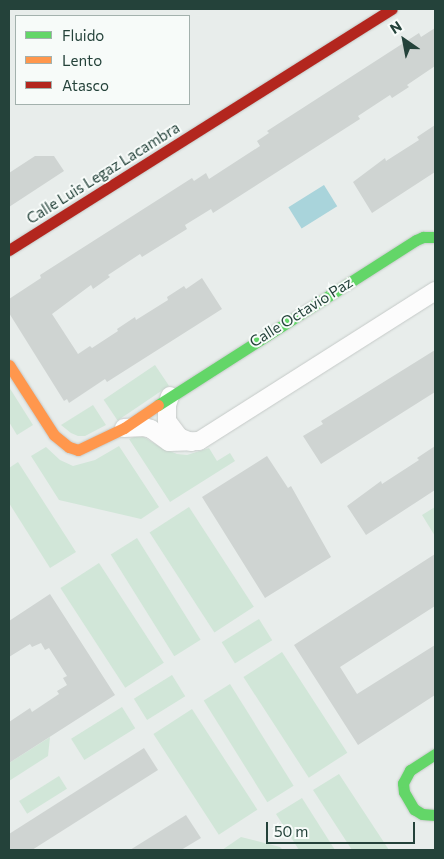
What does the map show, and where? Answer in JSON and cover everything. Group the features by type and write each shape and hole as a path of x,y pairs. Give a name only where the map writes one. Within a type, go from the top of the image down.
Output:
{"street":[{"name":"Calle Luis Legaz Lacambra","path":"9,250 391,9"},
{"name":"Calle Octavio Paz","path":"9,365 54,435 68,447 78,450 86,448 124,428 170,396 416,240 423,237 435,237"},
{"path":"124,428 144,427 151,429 169,442 192,442 205,437 435,291"},
{"path":"170,396 167,405 167,421 179,437 192,442"},
{"path":"435,754 410,770 403,783 404,792 414,809 422,814 435,815"}],"green space":[{"path":"155,365 169,386 118,420 104,400"},
{"path":"9,387 33,425 17,435 9,422"},
{"path":"93,405 106,425 85,436 78,436 61,425"},
{"path":"144,437 160,447 177,454 187,455 209,448 217,461 230,453 235,461 170,502 129,439"},
{"path":"119,446 159,507 141,519 59,500 31,456 46,447 60,460 73,466 95,460"},
{"path":"18,462 76,552 50,568 9,503 9,468"},
{"path":"189,507 254,607 214,632 150,533"},
{"path":"435,507 435,536 422,515"},
{"path":"137,538 201,640 174,656 111,554"},
{"path":"99,563 164,663 125,688 60,588"},
{"path":"259,619 272,640 235,664 222,642"},
{"path":"282,652 347,753 309,778 243,677"},
{"path":"172,675 185,696 147,720 134,699"},
{"path":"230,684 294,786 267,802 204,700"},
{"path":"122,707 135,728 84,760 71,739"},
{"path":"192,709 257,810 219,835 153,734"},
{"path":"50,737 48,756 9,781 9,763"},
{"path":"339,774 389,850 352,850 313,790"},
{"path":"59,776 67,789 27,814 19,801"},
{"path":"302,798 335,850 299,850 276,814"},
{"path":"241,837 280,847 283,850 222,850"}],"water":[{"path":"324,185 337,206 302,228 288,207"}],"building":[{"path":"435,28 435,66 407,85 409,87 392,98 390,95 358,116 360,119 213,213 211,209 185,225 187,229 142,257 140,254 108,275 110,277 93,289 91,285 52,314 78,354 90,346 92,348 135,317 136,320 168,300 167,297 184,286 186,289 202,278 222,309 107,382 105,379 69,403 67,399 64,401 9,313 9,299 41,278 40,275 192,178 194,181 206,173 209,179 260,146 257,141 269,133 267,131 419,33 421,37"},
{"path":"435,125 435,172 372,213 353,182 385,158 386,161 419,140 417,137"},
{"path":"35,156 54,156 64,171 9,207 9,173"},
{"path":"435,350 435,392 321,464 303,436 323,424 321,421"},
{"path":"435,446 435,490 366,535 347,506 381,481 382,484 419,460 417,458"},
{"path":"267,456 288,488 291,486 331,557 265,598 202,497"},
{"path":"435,554 435,606 340,667 357,694 435,645 435,695 358,745 294,645"},
{"path":"50,594 115,695 9,763 9,722 30,708 32,712 59,694 57,691 67,685 63,678 67,676 49,648 45,650 41,643 32,647 30,644 9,657 9,621"},
{"path":"144,748 158,770 32,850 9,850 9,834"},
{"path":"186,815 201,838 181,850 130,850"}],"traffic: fast":[{"path":"158,405 416,240 423,237 435,237"},
{"path":"435,754 410,770 403,783 404,792 414,809 422,814 435,815"}],"traffic: slow":[{"path":"9,365 54,435 69,447 78,450 124,428 158,405"}],"traffic: jam":[{"path":"9,250 391,9"}]}
